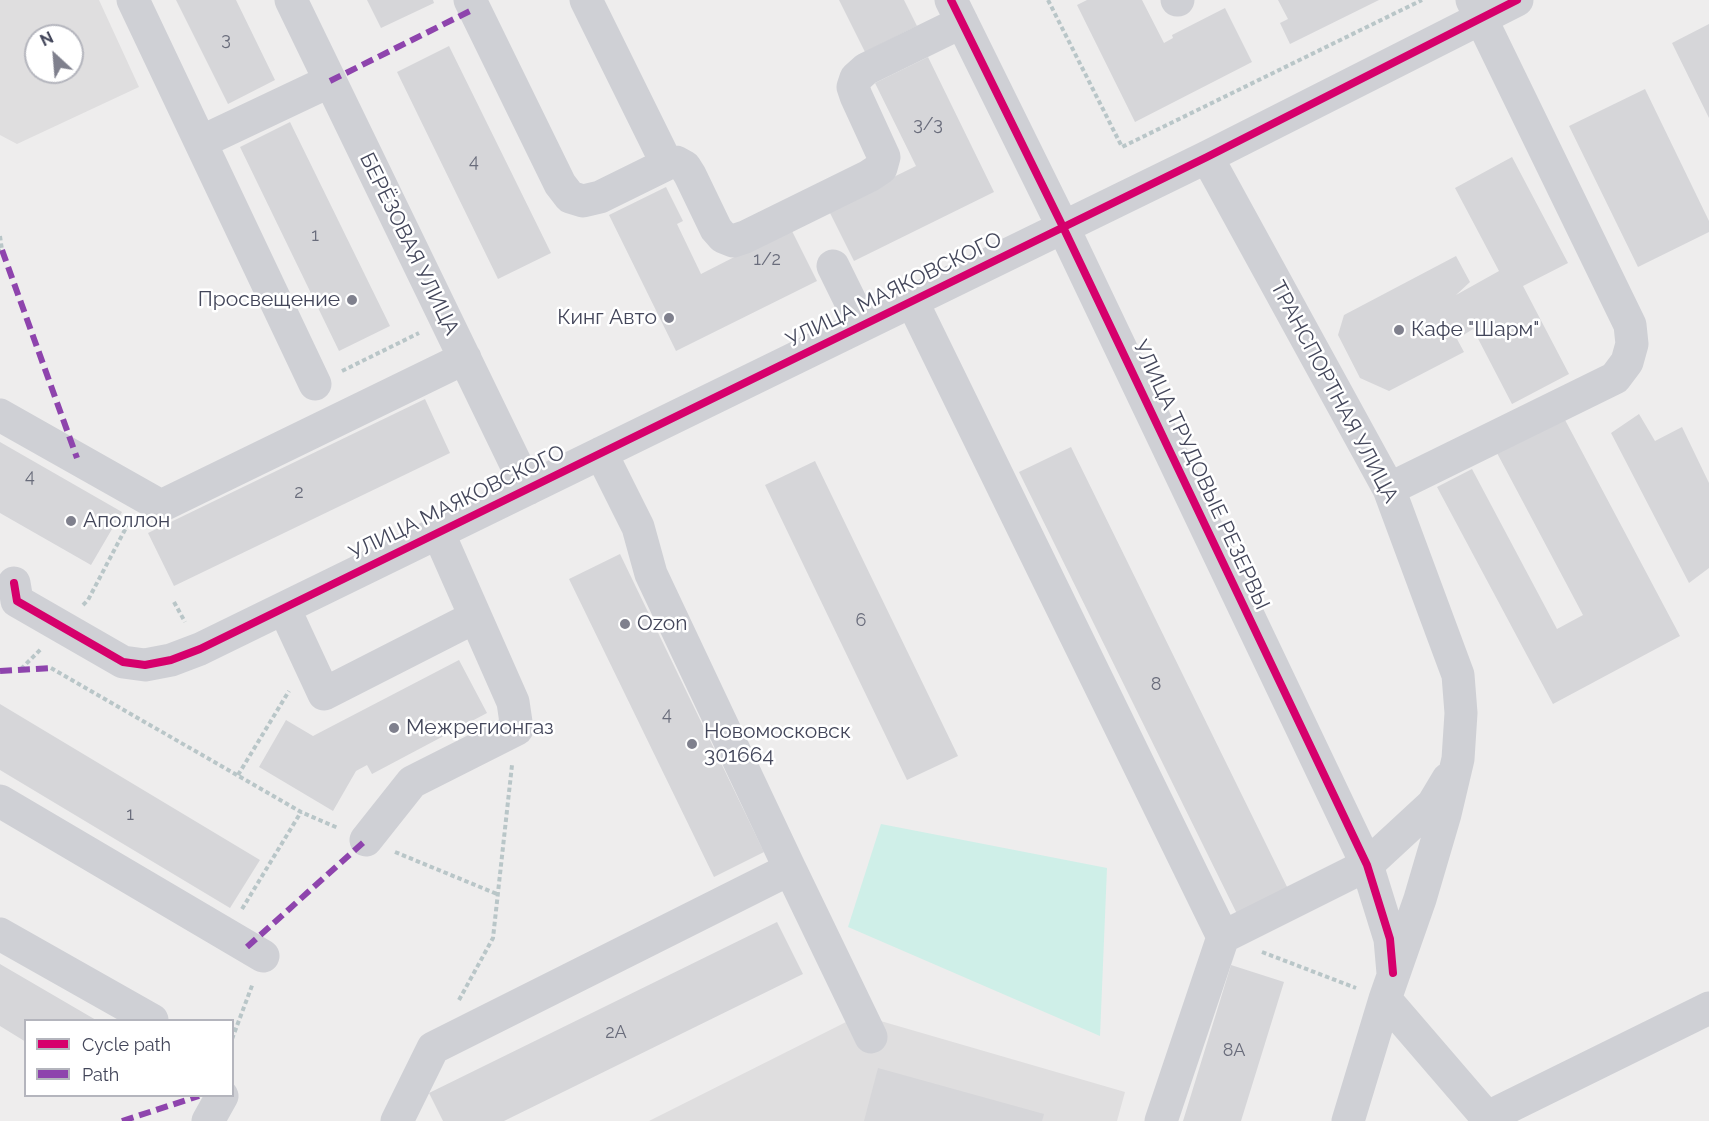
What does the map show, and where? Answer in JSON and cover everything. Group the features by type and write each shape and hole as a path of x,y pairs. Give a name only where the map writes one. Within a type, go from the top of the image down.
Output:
{"street":[{"path":"133,0 315,384"},
{"name":"БЕРЁЗОВАЯ УЛИЦА","path":"291,0 528,489"},
{"path":"470,0 560,184 570,197 583,201 600,197 667,164 676,162 685,167 716,229 723,237 733,241 869,176 881,168 884,157 856,96 853,87 856,78 866,69 957,11"},
{"path":"586,0 667,164"},
{"name":"УЛИЦА МАЯКОВСКОГО","path":"5,589 17,601 123,662 145,665 171,660 200,649 1207,156 1476,9 1517,0"},
{"path":"1389,489 1615,378 1627,362 1632,344 1630,325 1476,9"},
{"name":"УЛИЦА ТРУДОВЫЕ РЕЗЕРВЫ","path":"957,11 1063,227 1367,865 1390,939 1389,986"},
{"path":"201,142 330,81"},
{"name":"ТРАНСПОРТНАЯ УЛИЦА","path":"1207,156 1389,489 1458,675 1461,713 1458,759 1446,813 1420,899 1389,986 1348,1121"},
{"path":"833,266 862,325"},
{"path":"912,301 1223,937 1161,1121"},
{"path":"0,415 161,506 465,358"},
{"path":"601,453 638,527 651,574 871,1037"},
{"path":"366,840 412,782 517,729 513,702 438,532"},
{"path":"284,608 324,694 475,617"},
{"path":"1223,937 1367,865 1433,804 1458,759"},
{"path":"0,801 263,956"},
{"path":"397,1121 433,1048 790,868"},
{"path":"0,934 150,1019"},
{"path":"1389,986 1489,1119 1709,1008"},
{"path":"208,1121 221,1097"}],"path":[{"path":"1048,0 1122,147 1422,0"},
{"path":"0,236 2,250 0,251"},
{"path":"315,384 423,332"},
{"path":"21,669 88,600 144,495"},
{"path":"238,775 308,660"},
{"path":"51,668 301,812 496,894"},
{"path":"455,1008 493,938 496,894 517,729"},
{"path":"226,935 301,812"},
{"path":"1223,937 1389,986"},
{"path":"234,1034 263,956"}],"shaded area":[{"path":"0,0 99,0 139,87 17,144 0,135"},
{"path":"860,1015 1125,1092 1117,1121 649,1121"}],"green space":[{"path":"881,824 1107,868 1100,1036 848,927"}],"building":[{"path":"176,0 236,0 275,80 228,104"},
{"path":"367,0 433,0 434,3 381,28"},
{"path":"839,0 904,0 917,26 865,52"},
{"path":"1087,0 1142,0 1164,43 1173,38 1172,35 1225,8 1252,62 1135,122 1077,5"},
{"path":"1278,0 1379,0 1290,44 1280,23 1288,19"},
{"path":"1709,24 1709,118 1672,43"},
{"path":"449,46 551,253 498,279 397,72"},
{"path":"928,57 994,192 854,261 824,201 863,192 916,166 875,83"},
{"path":"1645,89 1709,221 1709,232 1638,267 1569,126"},
{"path":"290,122 390,326 339,351 240,147"},
{"path":"1512,157 1568,263 1523,286 1569,374 1512,404 1473,329 1457,339 1464,352 1389,391 1360,378 1338,335 1344,315 1456,256 1470,282 1456,295 1499,271 1455,188"},
{"path":"666,187 683,221 677,224 701,274 756,246 787,221 817,281 676,351 609,215"},
{"path":"425,399 450,453 174,586 148,533"},
{"path":"1639,414 1655,441 1682,427 1709,483 1709,568 1689,583 1611,433"},
{"path":"1564,418 1680,636 1553,704 1437,487 1472,469 1557,629 1583,615 1497,453"},
{"path":"0,442 122,512 91,565 0,513"},
{"path":"1071,447 1292,897 1241,922 1019,472"},
{"path":"815,461 958,756 907,780 765,485"},
{"path":"620,554 764,852 714,877 569,579"},
{"name":"Межрегионгаз","path":"459,660 487,713 372,774 367,765 356,771 333,811 259,767 286,720 313,736"},
{"path":"0,704 260,860 230,908 0,770"},
{"path":"777,922 803,974 504,1121 443,1121 429,1093"},
{"path":"0,964 94,1019 24,1019 24,1041 0,1026"},
{"path":"1231,965 1284,982 1241,1121 1183,1121"},
{"path":"878,1068 1044,1114 1042,1121 864,1121"}],"marked path":[{"path":"330,81 474,9"},
{"path":"2,250 77,458"},
{"path":"0,671 51,668"},
{"path":"247,947 366,840"},
{"path":"122,1121 196,1097"}],"cycle path":[{"path":"951,0 1063,227 1367,865 1390,939 1393,973"},
{"path":"14,583 17,601 123,662 145,665 171,660 200,649 1207,157 1517,0"}],"place":[{"name":"Просвещение","path":"352,300"},
{"name":"Кинг Авто","path":"669,318"},
{"name":"Кафе \"Шарм\"","path":"1399,330"},
{"name":"Аполлон","path":"71,521"},
{"name":"Ozon","path":"625,624"},
{"name":"Межрегионгаз","path":"394,728"},
{"name":"Новомосковск 301664","path":"692,744"}]}
